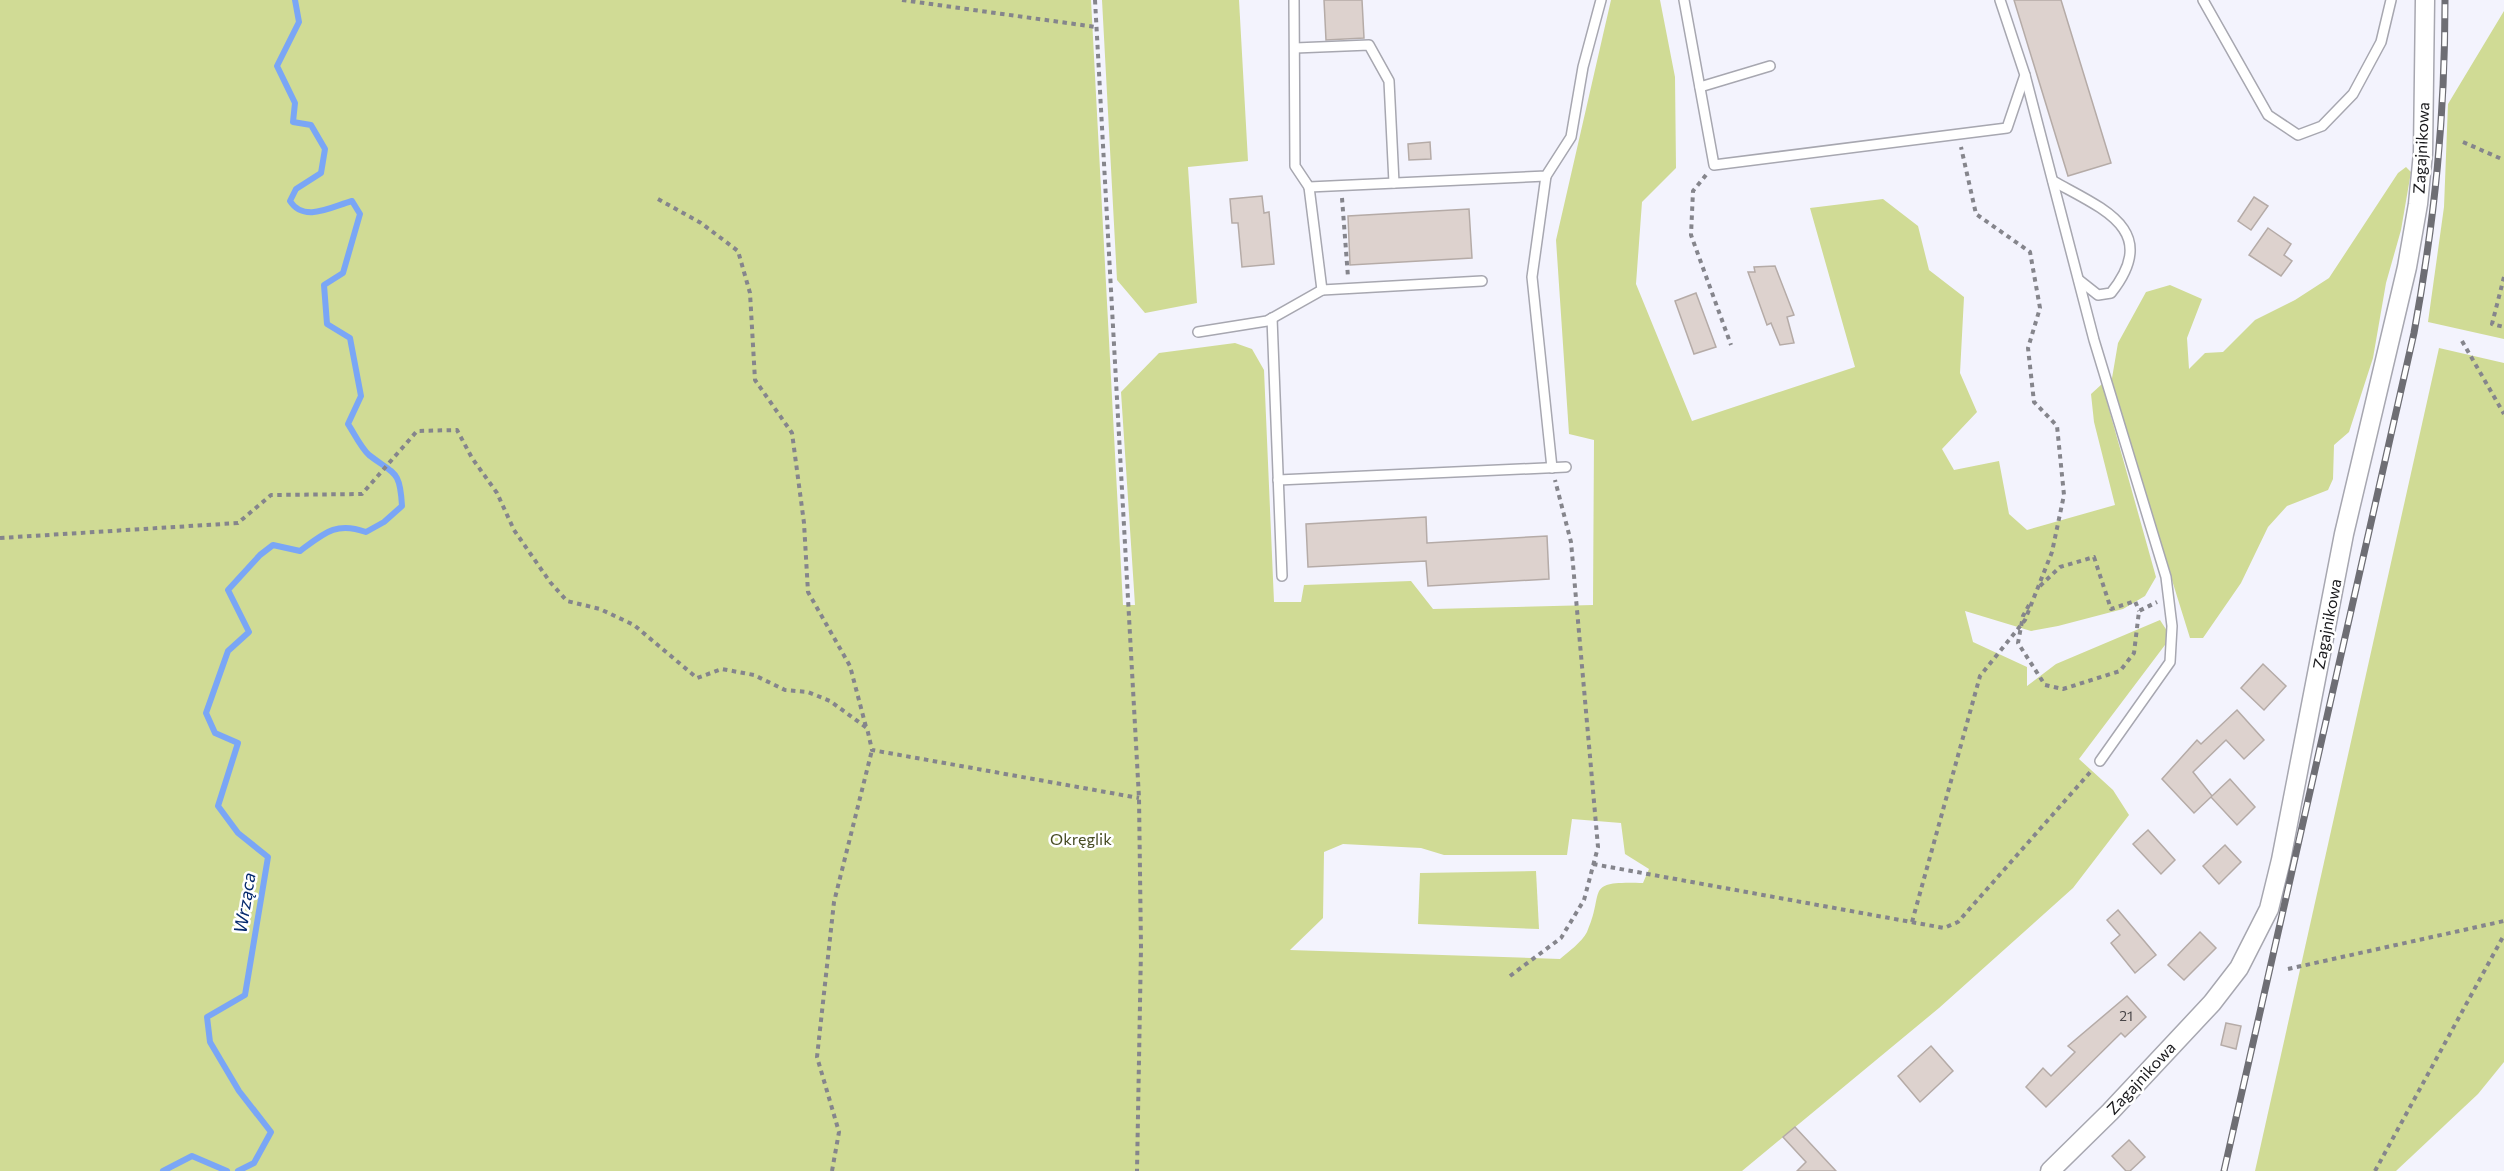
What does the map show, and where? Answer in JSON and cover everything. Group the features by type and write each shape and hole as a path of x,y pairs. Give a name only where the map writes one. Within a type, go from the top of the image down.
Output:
{"street":[{"name":"Zagajnikowa","path":"2050,1171 2110,1112 2212,1003 2239,968 2269,909 2281,860 2344,534 2407,267 2418,204 2423,153 2425,0"}],"lane":[{"path":"1294,0 1295,166 1309,187 1322,290"},
{"path":"1552,468 1532,277 1546,176 1571,137 1583,67 1601,0"},
{"path":"1684,0 1714,165 2007,128 2025,75"},
{"path":"2000,0 2025,75 2079,280 2166,577 2172,626 2170,662 2100,761"},
{"path":"2204,0 2268,115 2298,135 2322,126 2353,94 2381,42 2391,0"},
{"path":"1295,48 1369,45 1389,81 1394,183"},
{"path":"1700,87 1770,66"},
{"path":"1309,187 1546,176"},
{"path":"2053,181 2095,204 2125,227 2131,250 2127,274 2111,293 2098,295 2079,280"},
{"path":"1197,332 1272,318 1322,290 1482,281"},
{"path":"1272,318 1282,576"},
{"path":"1278,480 1566,467"}],"path":[{"path":"902,0 1096,27"},
{"path":"1095,0 1139,798 1141,948 1137,1171"},
{"path":"1912,922 1980,676 2025,620 2052,552 2064,495 2057,426 2034,402 2028,348 2040,308 2030,252 1977,214 1958,134"},
{"path":"2463,142 2504,160"},
{"path":"1714,165 1693,191 1691,236 1731,345"},
{"path":"1341,185 1349,289"},
{"path":"658,199 701,223 738,251 750,293 755,380 792,433 804,523 808,592 850,666 872,750 834,902 817,1057 839,1132 832,1171"},
{"path":"2504,277 2492,324 2504,327"},
{"path":"2462,341 2504,414"},
{"path":"0,538 238,523 271,495 362,494 417,431 457,429 472,458 496,493 514,530 550,582 567,601 600,609 634,626 697,678 722,669 754,675 785,690 808,692 830,701 867,728"},
{"path":"1510,976 1562,938 1584,900 1598,847 1571,542 1552,468"},
{"path":"2094,556 2111,609 2136,601 2139,611 2134,653 2120,671 2063,689 2045,685 2018,643 2023,616 2038,587 2060,567 2094,556"},
{"path":"2139,611 2168,597"},
{"path":"872,750 1139,798"},
{"path":"1593,864 1944,928 1958,922 2100,761"},
{"path":"2288,969 2504,921"},
{"path":"2375,1171 2504,935"}],"green space":[{"name":"Okręglik","path":"0,0 1091,0 1123,605 1135,605 1121,392 1159,353 1235,343 1252,349 1264,370 1274,602 1301,602 1304,585 1411,581 1433,609 1593,605 1594,440 1569,434 1556,240 1611,0 1660,0 1675,77 1676,168 1642,202 1636,284 1692,421 1855,367 1810,208 1883,199 1918,226 1929,270 1964,297 1960,373 1977,412 1942,449 1954,470 1999,461 2009,514 2027,530 2115,505 2094,422 2091,394 2102,384 2156,577 2145,596 2123,609 2031,631 1965,611 1973,642 2027,667 2027,686 2056,664 2160,620 2171,637 2079,759 2113,790 2129,815 2073,888 1939,1008 1742,1171 0,1171","holes":["1572,819 1621,823 1625,854 1649,869 1643,883 1611,884 1603,887 1599,891 1585,936 1560,959 1290,950 1323,918 1324,852 1343,844 1421,848 1444,855 1567,855"]},
{"path":"1102,0 1239,0 1248,161 1188,167 1197,303 1145,313 1117,280"},
{"path":"2504,11 2504,339 2428,322 2444,207 2448,104"},
{"path":"2406,167 2411,172 2401,230 2386,283 2373,358 2349,432 2334,445 2333,479 2328,490 2287,506 2268,527 2241,583 2203,638 2190,638 2111,384 2118,343 2146,292 2170,285 2202,299 2187,338 2189,369 2205,353 2223,352 2255,320 2295,300 2329,278 2398,173"},
{"path":"2439,348 2504,363 2504,1062 2478,1094 2396,1171 2255,1171"},
{"path":"1536,871 1539,929 1418,924 1420,873"}],"building":[{"path":"1324,0 1362,0 1364,38 1326,40"},
{"path":"2014,0 2061,0 2111,163 2068,176"},
{"path":"1430,142 1431,159 1409,160 1408,144"},
{"path":"1262,196 1264,213 1269,212 1274,264 1242,267 1238,223 1232,223 1230,199"},
{"path":"2254,197 2268,206 2251,230 2238,221"},
{"path":"1469,209 1472,258 1350,265 1348,216"},
{"path":"2268,228 2291,244 2284,255 2292,261 2281,276 2249,255"},
{"path":"1775,266 1794,315 1787,317 1794,343 1780,345 1771,323 1767,325 1748,272 1755,272 1754,267"},
{"path":"1696,293 1716,347 1694,354 1675,301"},
{"path":"1426,517 1427,543 1547,536 1549,579 1428,586 1426,561 1308,567 1306,524"},
{"path":"2263,664 2286,686 2264,710 2241,688"},
{"path":"2237,710 2264,740 2244,759 2226,740 2193,772 2212,796 2230,779 2255,807 2237,825 2211,797 2194,813 2162,779 2197,740 2201,744"},
{"path":"2148,830 2175,860 2161,874 2133,844"},
{"path":"2225,845 2241,862 2219,884 2203,866"},
{"path":"2118,910 2156,955 2135,973 2111,943 2120,935 2107,920"},
{"path":"2200,932 2216,948 2184,980 2168,965"},
{"path":"2127,996 2146,1017 2125,1037 2121,1033 2046,1107 2026,1087 2043,1068 2051,1076 2075,1052 2068,1046"},
{"path":"2226,1023 2241,1026 2236,1049 2221,1045"},
{"path":"1931,1046 1953,1071 1920,1102 1898,1076"},
{"path":"1795,1127 1836,1171 1797,1171 1806,1162 1783,1137"},
{"path":"2129,1140 2145,1157 2130,1171 2126,1171 2112,1156"}],"waterway":[{"name":"Wrząca","path":"238,1171 254,1163 271,1132 239,1091 210,1042 207,1017 245,995 268,857 238,833 218,806 238,743 215,733 206,713 228,651 249,632 228,590 260,555 273,545 300,551 324,534 338,528 366,532 384,522 402,506 398,479 366,452 348,424 361,396 350,338 327,324 324,285 343,273 360,214 352,201 318,212 303,211 296,208 290,201 296,189 321,173 325,149 311,125 293,122 295,103 277,66 299,22 295,0"},
{"name":"Wrząca","path":"163,1171 192,1156 227,1171"}],"railway":[{"path":"2224,1171 2414,333 2428,249 2441,126 2445,0"}]}
